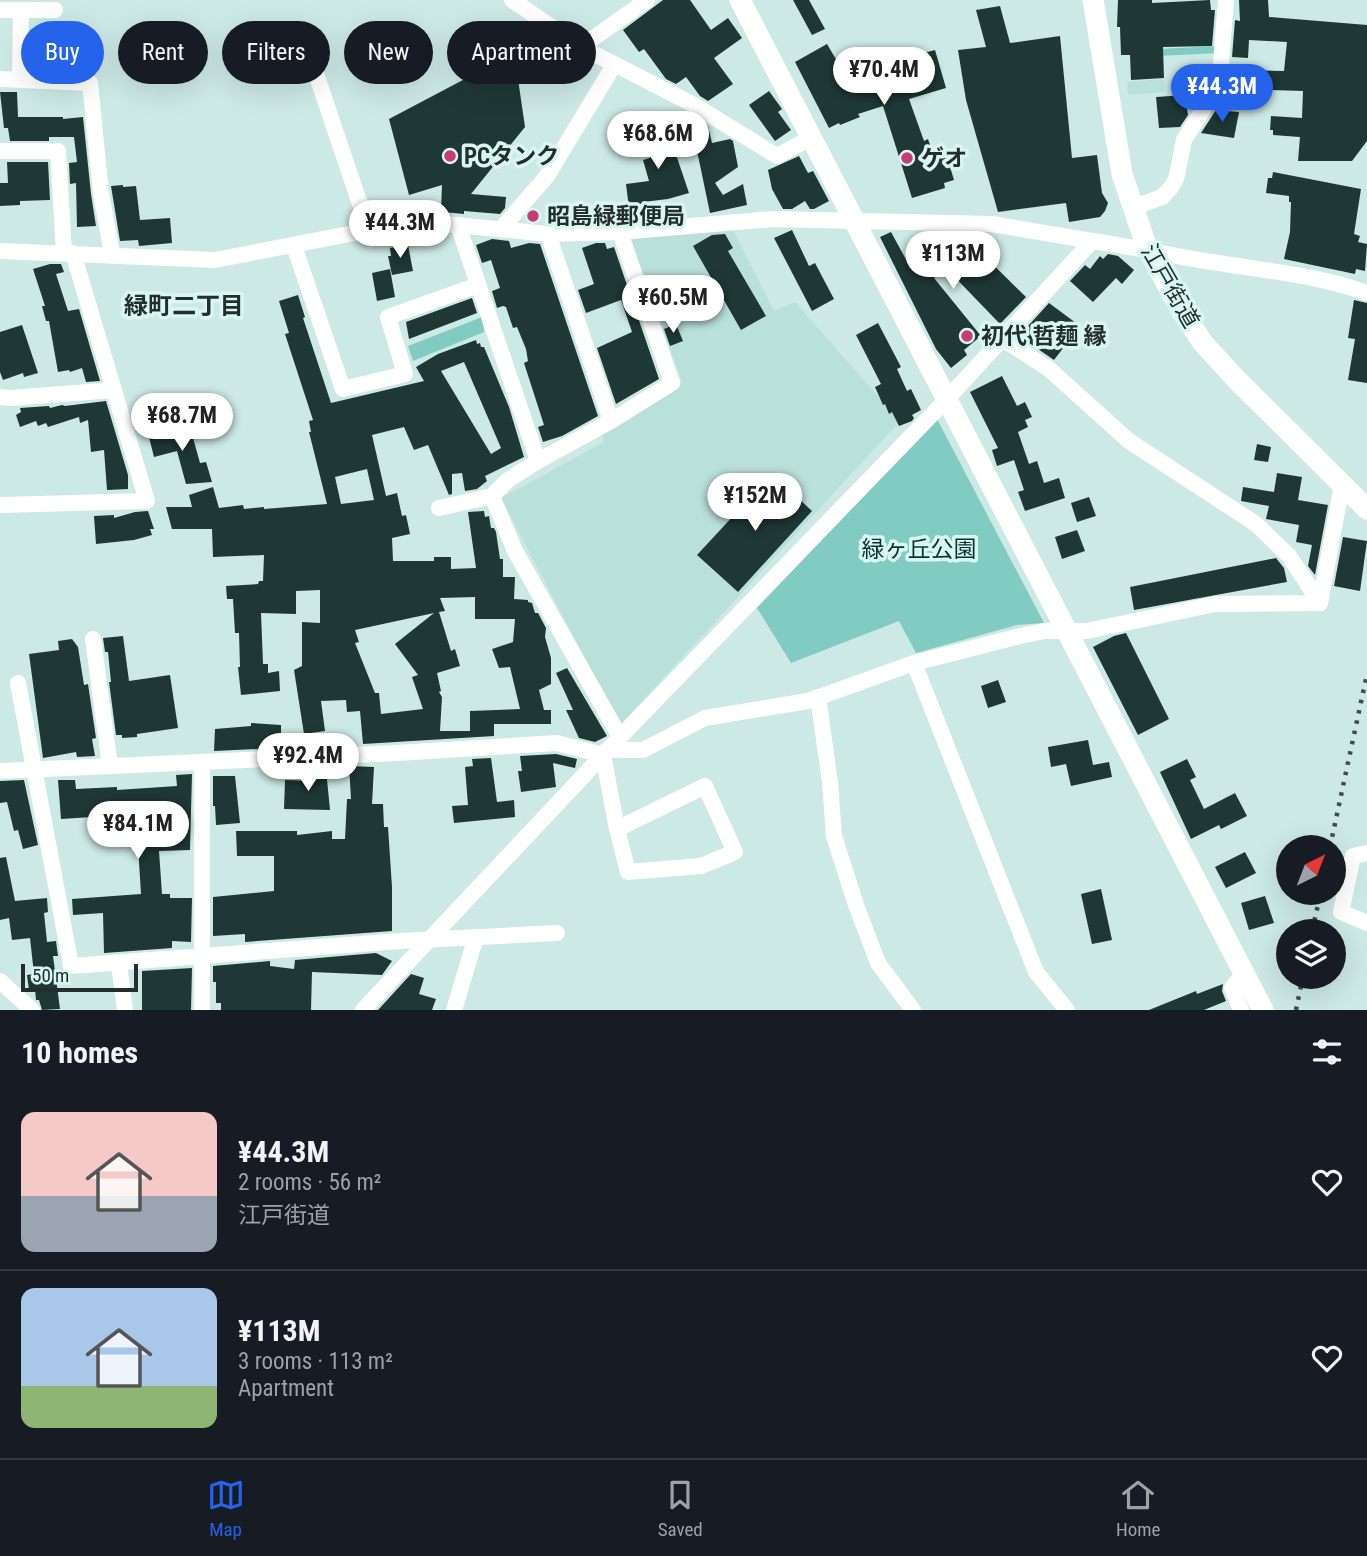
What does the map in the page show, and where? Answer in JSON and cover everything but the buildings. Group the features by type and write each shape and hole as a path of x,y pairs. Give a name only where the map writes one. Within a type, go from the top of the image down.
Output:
{"street":[{"path":"512,0 543,21"},
{"path":"596,37 647,0"},
{"path":"740,0 1263,1010"},
{"name":"江戸街道","path":"1093,0 1122,174 1147,248 1203,343 1367,509"},
{"path":"1132,208 1162,197 1176,178 1184,139 1215,90 1220,76 1226,0"},
{"path":"0,10 55,10"},
{"path":"20,79 21,10"},
{"path":"596,55 694,105 777,156 811,138"},
{"path":"501,229 547,176 614,65"},
{"path":"0,79 90,83 101,192 112,254"},
{"path":"320,84 369,231"},
{"path":"0,151 58,150 68,253 114,390 147,501 0,505"},
{"path":"0,251 215,260 416,221 548,234 620,232 774,219 992,224 1147,248 1188,258 1317,279 1367,293"},
{"path":"458,225 538,461"},
{"path":"439,508 492,496 508,480 538,461 611,421 672,383 620,232"},
{"path":"548,234 611,421"},
{"path":"363,1010 620,737 947,399 1092,241"},
{"path":"294,246 343,389 405,374 388,317 478,285"},
{"path":"1001,338 1049,369 1129,441 1256,524 1289,555 1320,603"},
{"path":"0,397 114,390"},
{"path":"1320,603 1342,485"},
{"path":"492,496 515,551 620,737"},
{"path":"0,771 557,743 605,753 643,750 705,718 818,697 914,663 1016,637 1044,631 1087,631 1215,604 1320,603"},
{"path":"93,639 110,766"},
{"path":"914,663 1036,972 1067,1010"},
{"path":"18,683 71,966 556,933"},
{"path":"818,697 830,782 834,836 878,963 914,1010"},
{"path":"605,753 617,829 628,872 701,866 735,852 705,786 617,829"},
{"path":"202,762 202,1010"},
{"path":"1367,853 1353,856 1341,912 1367,923"},
{"path":"454,1010 475,937"},
{"path":"119,964 125,1010"},
{"path":"1241,1010 1232,988 1244,973"},
{"path":"0,981 32,1010"}],"shaded area":[{"path":"1164,79 1165,92 1128,95 1127,82"},
{"path":"729,222 774,311 795,302 900,421 620,725 501,498 604,442 599,427 682,382 628,232"}],"green space":[{"path":"1219,46 1219,53 1158,56 1157,49"},
{"path":"482,317 484,332 413,361 408,346"},
{"name":"緑ヶ丘公園","path":"937,419 1044,623 1017,625 916,653 899,621 791,663 757,608"}],"railway":[{"path":"1333,835 1367,674"},
{"path":"1315,919 1318,905"},
{"path":"1296,1010 1300,989"}],"place":[{"name":"PCタンク","path":"450,156"},
{"name":"ゲオ","path":"907,158"},
{"name":"昭島緑郵便局","path":"533,216"},
{"name":"初代 哲麺 縁","path":"967,336"}],"district":[{"name":"緑町二丁目","path":"184,306"}]}
